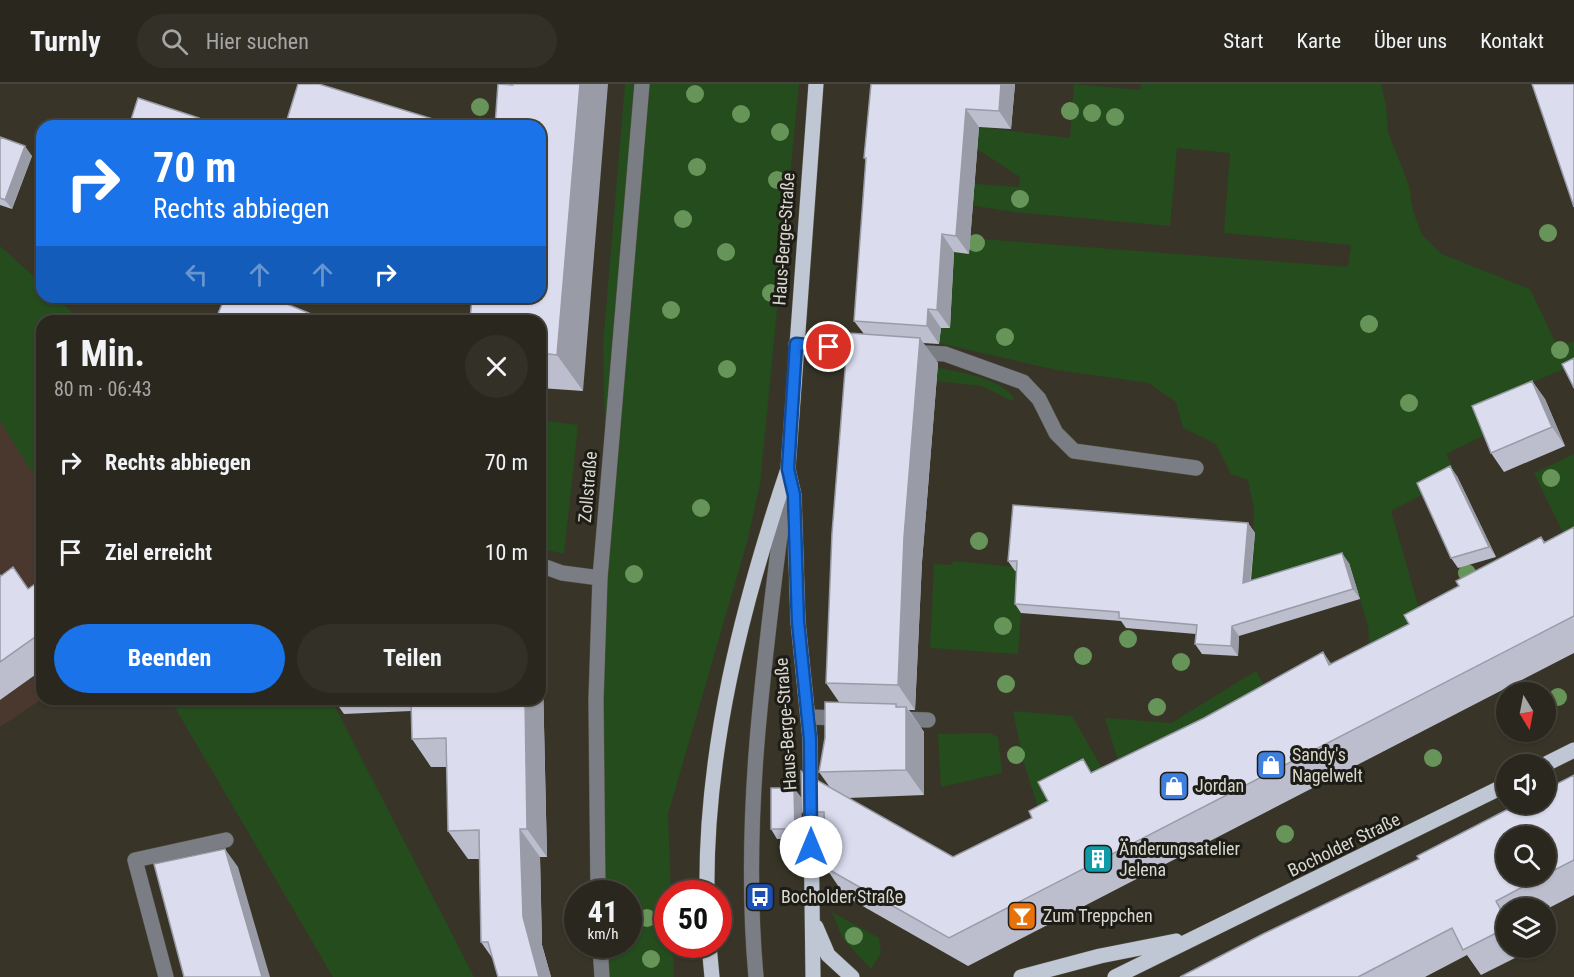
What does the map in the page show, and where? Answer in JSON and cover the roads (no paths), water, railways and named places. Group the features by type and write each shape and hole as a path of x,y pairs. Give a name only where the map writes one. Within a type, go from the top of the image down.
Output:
{"main road":[{"name":"Haus-Berge-Straße","path":"707,880 710,806 730,677 788,469 816,84"},
{"name":"Haus-Berge-Straße","path":"788,469 794,495 798,622 808,717 813,977"},
{"path":"1556,759 1574,750"},
{"name":"Bocholder Straße","path":"1115,977 1496,789"},
{"path":"812,912 828,955 852,977"},
{"name":"Bocholder Straße","path":"1021,977 1100,956 1197,937"},
{"path":"710,958 712,977"}],"street":[{"name":"Zollstraße","path":"598,880 596,700 600,578 642,84"},
{"path":"796,344 875,350"},
{"path":"898,351 945,354 1023,382 1039,399 1056,433 1074,451 1196,468"},
{"path":"756,977 751,901 753,776 788,469"},
{"path":"546,567 562,573 600,578"},
{"path":"808,717 863,718"},
{"path":"885,719 928,720"},
{"path":"166,977 135,860 226,840"},
{"path":"601,958 602,977"}],"place":[{"name":"Sandy's Nagelwelt","path":"1271,765"},
{"name":"Jordan","path":"1174,786"},
{"name":"Änderungsatelier Jelena","path":"1098,859"},
{"name":"Bocholder Straße","path":"760,897"},
{"name":"Zum Treppchen","path":"1022,916"}]}
